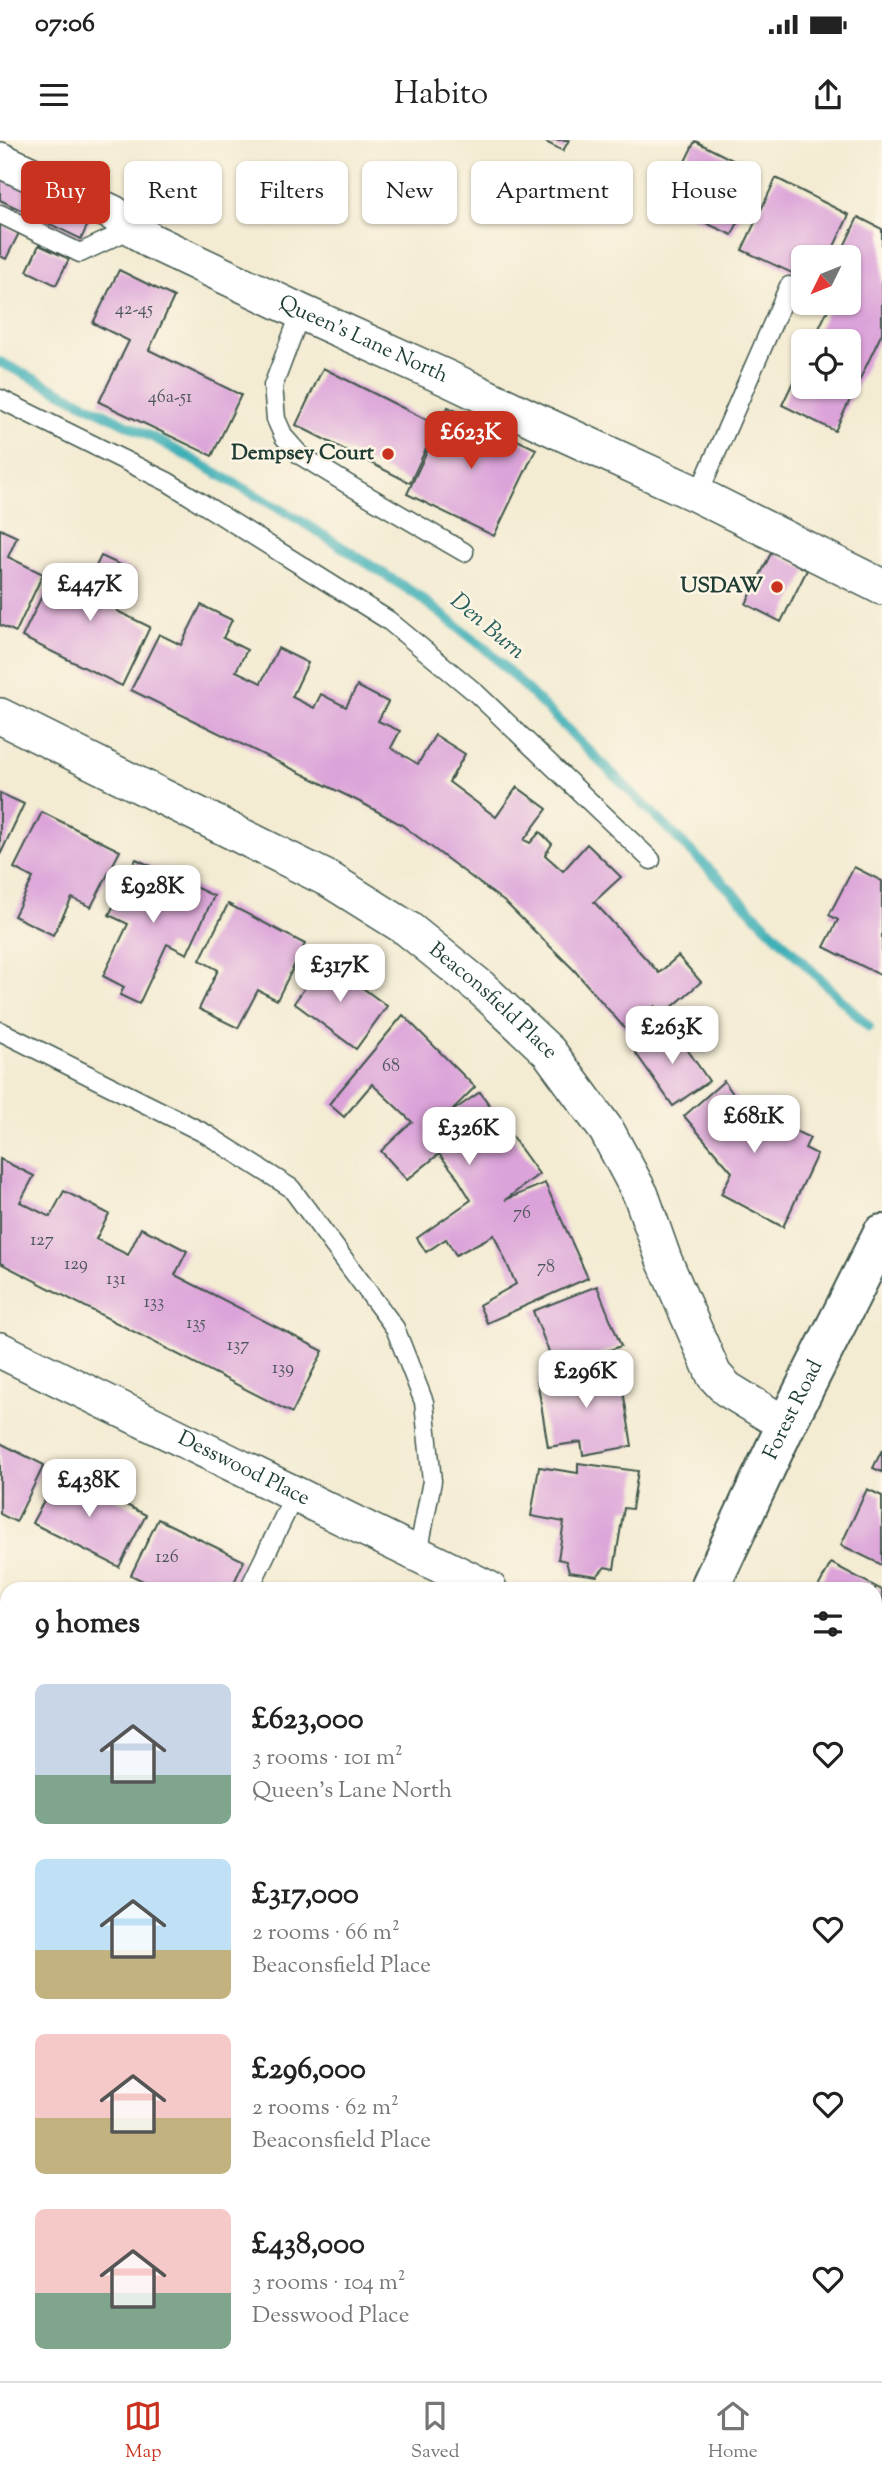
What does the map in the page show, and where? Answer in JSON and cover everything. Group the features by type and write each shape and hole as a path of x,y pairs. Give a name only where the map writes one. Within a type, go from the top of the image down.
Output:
{"street":[{"name":"Queen's Lane North","path":"0,160 113,213 151,241 698,495 882,587"},
{"name":"Beaconsfield Place","path":"0,716 330,880 408,929 480,987 549,1052 607,1130 641,1195 664,1260 714,1375 727,1389 786,1425"},
{"name":"Forest Road","path":"712,1582 786,1425 882,1234"},
{"name":"Desswood Place","path":"0,1350 475,1582"}],"lane":[{"path":"0,214 80,253 133,228"},
{"path":"698,495 789,286"},
{"path":"301,312 273,386 276,419 285,437 300,454 464,552"},
{"path":"0,399 168,482 388,620 477,693 651,860"},
{"path":"0,1031 206,1134 291,1188 395,1328 424,1402 432,1481 418,1554"},
{"path":"252,1582 295,1494"}],"building":[{"path":"542,140 569,140 563,151"},
{"path":"695,141 734,161 685,161"},
{"path":"0,169 21,179 21,210 0,200"},
{"path":"776,178 849,215 835,245 791,245 791,272 742,250 754,224 761,224 761,210"},
{"path":"858,217 882,229 882,333 861,377 861,329 819,329 825,315 861,315 861,245 845,245"},
{"path":"0,224 19,233 6,259 0,256"},
{"path":"50,224 88,224 81,239"},
{"path":"708,224 737,224 732,235"},
{"path":"39,245 69,259 56,285 27,271"},
{"path":"119,270 174,297 149,350 241,395 212,456 99,402 129,341 93,323"},
{"name":"Dempsey Court","path":"323,368 437,425 410,483 296,425"},
{"path":"791,386 791,399 850,399 835,431 782,405"},
{"path":"448,407 536,449 494,536 407,494"},
{"path":"0,529 17,537 8,557 43,574 16,632 0,625"},
{"name":"USDAW","path":"772,551 807,570 781,622 746,604"},
{"path":"101,556 136,572 117,611 150,627 122,686 22,637 50,579 82,595"},
{"path":"201,605 232,620 223,638 247,650 236,671 261,683 278,648 308,663 292,697 314,708 321,694 346,707 357,686 388,702 378,721 400,731 391,748 418,764 435,735 465,754 449,782 496,817 517,787 547,809 524,840 530,843 540,832 552,844 545,855 563,871 587,844 621,877 594,902 659,973 678,956 701,982 663,1015 655,1006 627,1031 574,970 506,903 402,825 131,690 159,634 181,645"},
{"path":"0,793 24,804 0,855"},
{"path":"42,812 120,851 91,907 72,898 53,935 14,916 33,878 14,868"},
{"path":"136,859 214,896 187,954 167,944 139,1004 120,995 124,987 103,976 128,924 109,915"},
{"path":"854,867 882,881 882,976 824,947 838,920 829,915"},
{"path":"228,904 305,944 277,1000 258,990 238,1028 199,1009 218,970 200,960"},
{"path":"325,960 387,1006 356,1049 294,1003"},
{"path":"403,1015 475,1087 447,1115 480,1092 539,1174 505,1200 545,1183 588,1278 487,1323 479,1305 516,1284 494,1235 456,1255 446,1239 426,1252 417,1238 471,1200 455,1174 439,1154 407,1180 381,1151 412,1122 372,1084 344,1117 329,1104"},
{"path":"671,1026 709,1081 673,1106 635,1052"},
{"path":"724,1081 753,1122 774,1134 779,1123 810,1138 805,1148 817,1154 783,1227 721,1194 732,1172 684,1116"},
{"path":"0,1159 34,1176 20,1202 50,1217 64,1191 109,1214 96,1239 128,1255 141,1228 162,1238 187,1251 175,1275 323,1351 292,1413 0,1263"},
{"path":"597,1286 621,1346 556,1370 533,1311"},
{"path":"619,1365 632,1446 583,1455 581,1442 548,1447 537,1379"},
{"path":"0,1443 44,1465 16,1522 0,1514"},
{"path":"882,1450 882,1472 873,1468"},
{"path":"578,1463 638,1471 632,1509 624,1508 614,1569 605,1567 597,1576 569,1572 566,1561 558,1559 564,1522 531,1516 539,1467 578,1473"},
{"path":"60,1471 146,1515 119,1567 32,1523"},
{"path":"867,1489 882,1496 882,1565 841,1545"},
{"path":"158,1519 244,1561 234,1582 145,1582 131,1575"},
{"path":"831,1563 867,1582 821,1582"}],"waterway":[{"name":"Den Burn","path":"0,362 160,441 301,521 417,595 487,650 869,1027"}],"place":[{"name":"Dempsey Court","path":"388,454"},
{"name":"USDAW","path":"777,587"}]}
